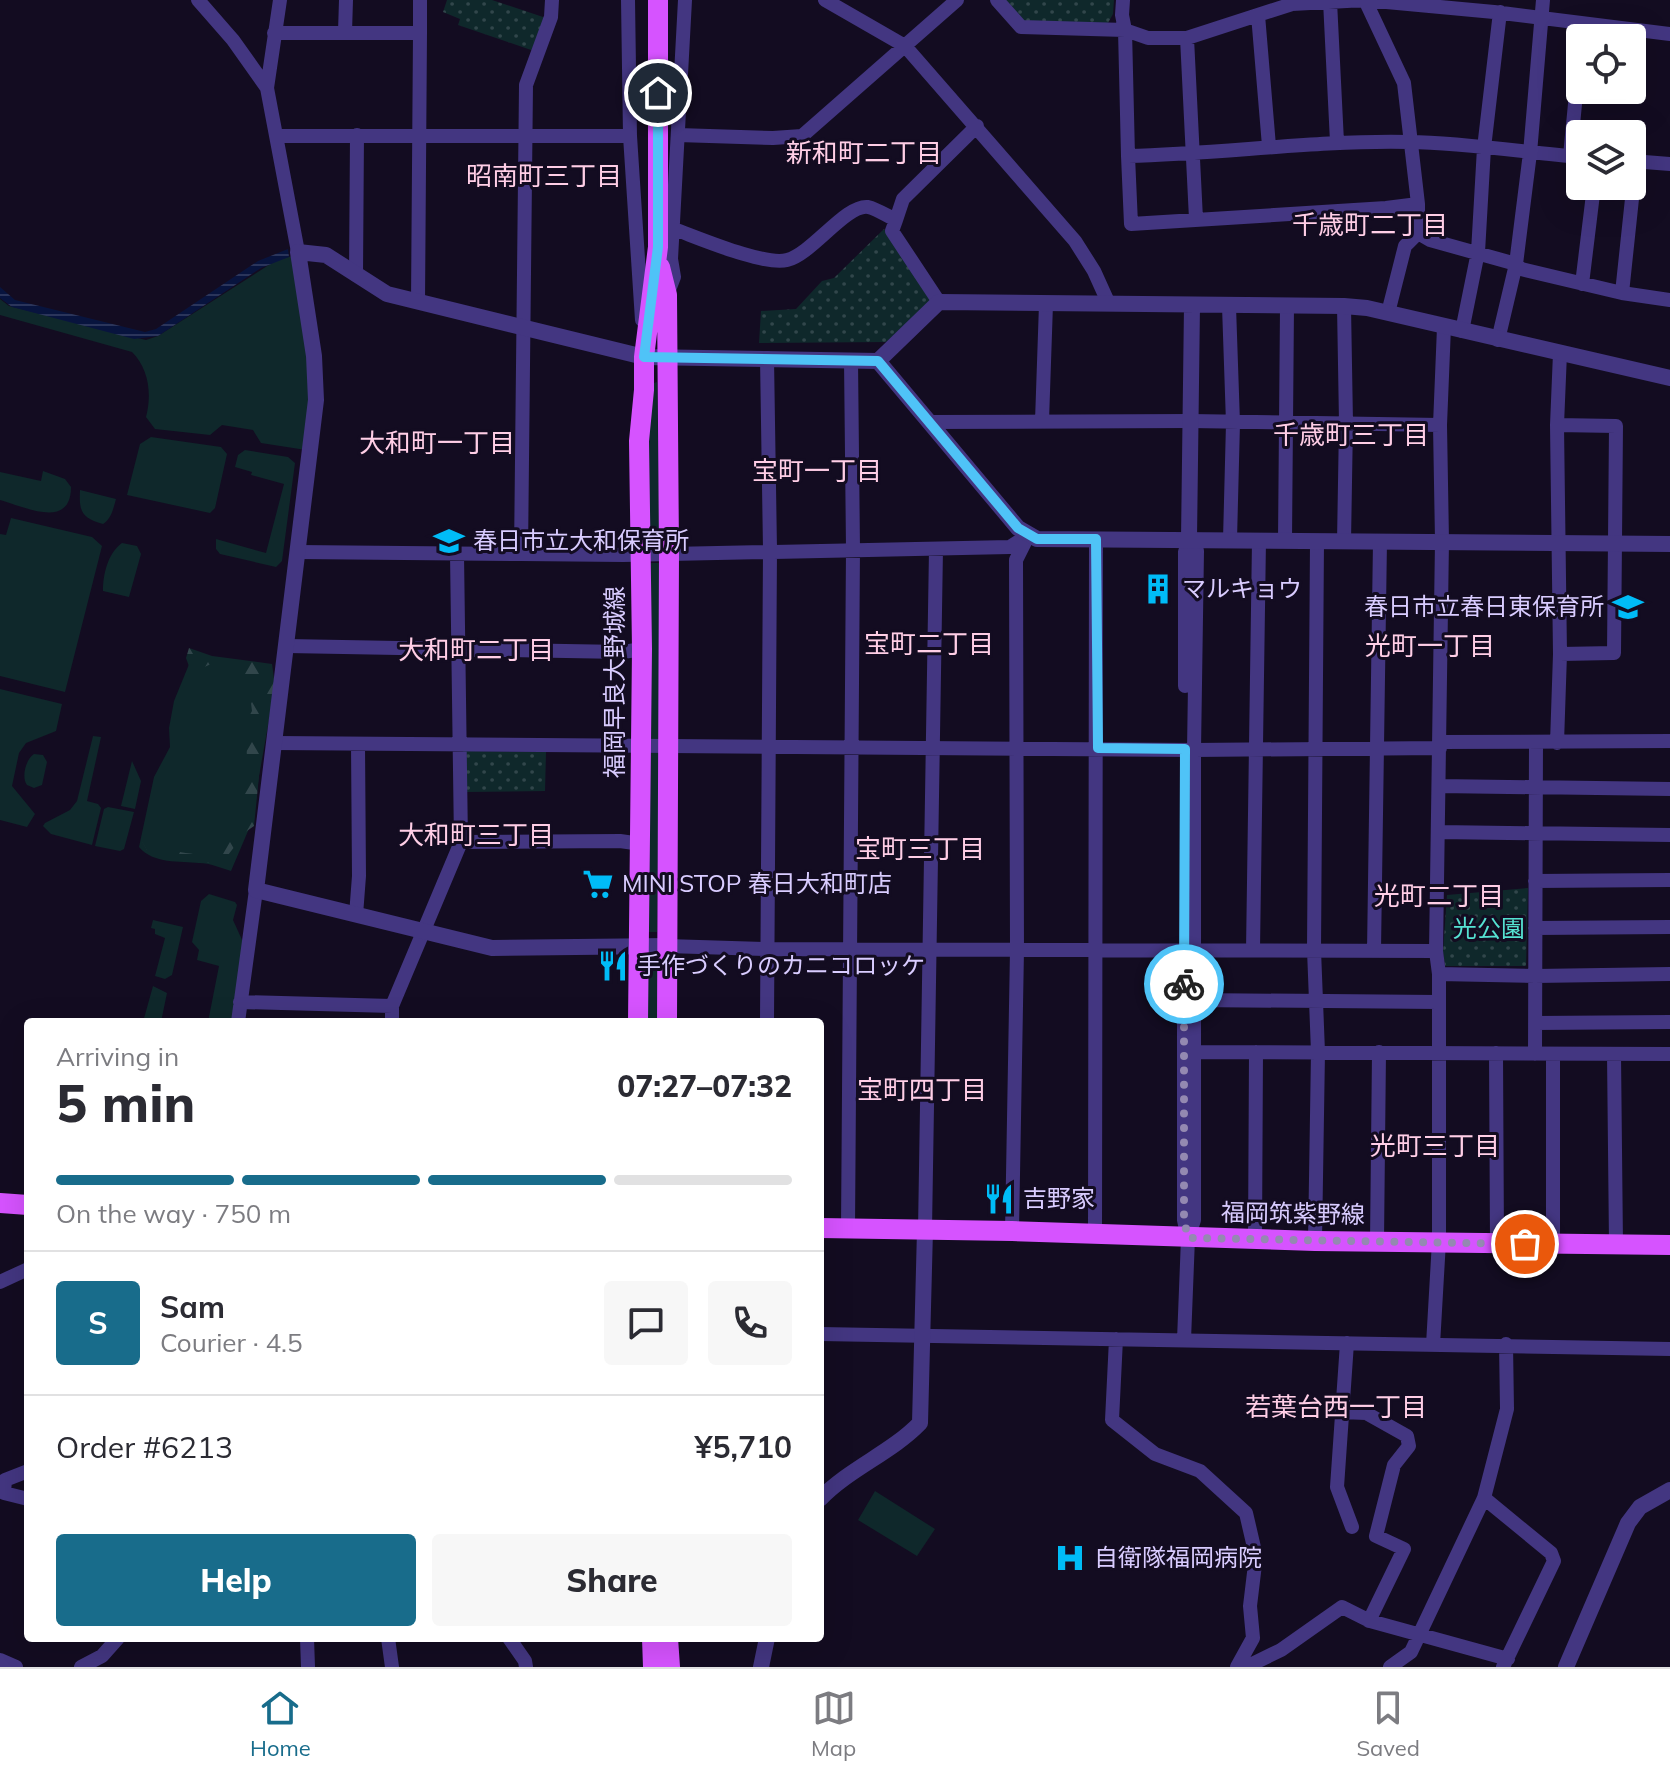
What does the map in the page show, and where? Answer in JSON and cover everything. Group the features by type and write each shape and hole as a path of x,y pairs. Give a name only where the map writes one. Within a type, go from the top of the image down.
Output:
{"main road":[{"name":"福岡早良大野城線","path":"638,1018 642,649 639,441 644,357 658,247 658,0"},
{"name":"福岡早良大野城線","path":"658,247 667,295 667,1018"},
{"path":"0,1203 24,1205"},
{"name":"福岡筑紫野線","path":"824,1228 1315,1241 1670,1245"},
{"path":"652,1642 653,1667"},
{"path":"668,1642 670,1667"}],"street":[{"path":"198,0 233,40 267,88"},
{"path":"238,1018 316,400 314,356 298,251 267,88 280,0"},
{"path":"345,32 346,0"},
{"path":"418,302 420,0"},
{"path":"521,554 526,85 551,17 552,0"},
{"path":"628,0 630,136 644,357"},
{"path":"667,295 674,277 671,259 685,0"},
{"path":"825,0 905,46 1075,241 1094,271 1108,302"},
{"path":"678,135 802,136 957,0"},
{"path":"997,0 1021,27 1125,30 1148,38 1187,38 1292,2 1365,0 1496,8 1566,26"},
{"path":"1123,0 1131,224 1418,204"},
{"path":"1365,0 1404,83 1418,204 1418,233 1405,246 1388,313"},
{"path":"1498,340 1516,264 1530,153 1543,0"},
{"path":"1330,1 1337,142"},
{"path":"1462,331 1478,252 1496,8"},
{"path":"1258,15 1269,146"},
{"path":"274,33 420,33"},
{"path":"1646,33 1670,34"},
{"path":"1187,38 1196,219"},
{"path":"939,302 892,231 903,199 977,126"},
{"path":"356,275 357,135"},
{"path":"277,136 630,136"},
{"path":"1128,156 1192,155 1337,142 1412,142 1566,155"},
{"path":"1646,162 1670,164"},
{"path":"1582,284 1592,200"},
{"path":"1622,293 1630,200"},
{"path":"674,229 765,260 786,260 805,251 854,210 866,207 896,220"},
{"path":"1418,233 1430,240 1516,264 1521,269 1622,293 1670,300"},
{"path":"298,251 326,255 387,294 644,357 878,361 939,302 1344,306 1388,313 1670,378"},
{"path":"1042,421 1046,304"},
{"path":"1184,1340 1188,1238 1194,1220 1188,950 1190,750 1197,551 1189,539 1192,305"},
{"path":"1229,306 1233,423 1230,540"},
{"path":"1344,306 1344,542"},
{"path":"1285,540 1287,307"},
{"path":"1433,1345 1439,1241 1439,974 1436,951 1442,541 1440,425 1444,327"},
{"path":"1557,743 1560,654 1557,425 1560,353"},
{"path":"767,358 770,550 767,1018"},
{"path":"848,1228 853,549 851,360"},
{"path":"878,361 1018,528 1037,539 1670,544"},
{"path":"929,422 1190,421 1440,425"},
{"path":"1557,425 1616,426 1614,653 1560,654"},
{"path":"297,552 755,553 770,550 1010,547 1028,536"},
{"path":"1012,1231 1017,950 1016,560 1028,536"},
{"path":"1095,1235 1096,539"},
{"path":"1253,950 1259,540"},
{"path":"1374,951 1380,541"},
{"path":"1315,1241 1318,1052 1314,950 1317,542"},
{"path":"824,1496 859,1467 904,1440 920,1423 932,949 936,549"},
{"path":"392,1018 392,1006 421,931 461,842 457,554"},
{"path":"287,646 623,652 642,649"},
{"path":"275,743 1378,750 1536,742 1670,741"},
{"path":"1535,1054 1536,742"},
{"path":"356,915 359,876 358,745"},
{"path":"1439,786 1670,789"},
{"path":"1439,832 1670,835"},
{"path":"461,842 620,841 641,844"},
{"path":"1535,881 1670,880"},
{"path":"256,890 492,948 667,946 1436,951"},
{"path":"1535,928 1670,927"},
{"path":"1188,950 1194,1000 1189,1052"},
{"path":"1439,974 1670,974"},
{"path":"1194,1000 1438,1002"},
{"path":"240,1002 392,1006"},
{"path":"1535,1023 1670,1022"},
{"path":"1189,1052 1670,1054"},
{"path":"1255,1239 1256,1052"},
{"path":"1377,1241 1379,1052"},
{"path":"1496,1053 1497,1244"},
{"path":"1553,1054 1553,1244"},
{"path":"1614,1054 1616,1245"},
{"path":"0,1282 24,1271"},
{"path":"824,1334 1670,1349"},
{"path":"1116,1339 1112,1420 1155,1454 1200,1471 1246,1513 1256,1556 1250,1606 1253,1638 1237,1667"},
{"path":"1347,1343 1337,1487 1352,1527"},
{"path":"1390,1667 1411,1652 1484,1498 1507,1409 1506,1344"},
{"path":"1341,1412 1366,1413 1407,1436 1409,1446 1394,1465 1376,1536 1404,1549 1369,1621"},
{"path":"24,1473 5,1480 4,1493 24,1498"},
{"path":"1566,1667 1628,1523 1640,1507 1670,1490"},
{"path":"1246,1667 1281,1650 1342,1607 1369,1621 1505,1663 1554,1561 1551,1553 1484,1498"},
{"path":"81,1667 102,1656 114,1642"},
{"path":"307,1642 308,1667"},
{"path":"389,1642 392,1667"},
{"path":"512,1642 526,1667"},
{"path":"761,1667 766,1642"},
{"path":"0,1660 16,1667"}],"green space":[{"path":"447,0 492,0 546,18 534,51 458,25 460,19 443,12"},
{"path":"1002,0 1114,0 1113,14 1108,23 1024,23"},
{"path":"884,229 929,298 929,303 886,342 759,343 761,311 796,309 822,281 834,278"},
{"path":"292,256 309,354 306,450 261,443 253,430 222,425 210,435 155,429 146,417 149,391 145,374 132,352 0,315 0,299 9,306 146,340 158,336 275,261"},
{"path":"657,382 660,551 650,551 648,443 654,383"},
{"path":"151,437 221,447 227,454 215,508 210,513 127,495 140,444"},
{"path":"245,450 288,457 295,463 282,561 276,567 220,554 216,549 216,539 266,553 284,484 235,467 238,455"},
{"path":"43,471 65,479 71,487 69,500 63,508 45,512 0,500 0,472 41,481"},
{"path":"80,490 116,499 106,522 103,524 90,519 83,513"},
{"path":"11,518 92,537 102,546 65,692 0,676 0,534 6,535"},
{"path":"122,543 137,546 141,554 129,597 103,591 107,564"},
{"path":"650,563 660,563 659,741 648,741"},
{"path":"189,648 212,656 272,664 275,686 259,776 254,826 244,833 230,832 240,810 239,798 248,773 245,724 252,711 249,687 238,677 230,679 218,674 211,664 200,669 194,680 186,658"},
{"path":"192,657 272,669 254,817 231,871 207,864 159,859 139,847 154,777 170,747 169,728 174,701"},
{"path":"0,689 62,704 56,731 26,743 19,753 12,786 35,814 27,827 0,820"},
{"path":"93,736 101,737 87,801 101,808 92,845 51,834 43,826 70,810 77,801"},
{"path":"463,751 546,752 545,791 464,792"},
{"path":"648,753 659,753 657,932 647,932"},
{"path":"34,754 43,755 47,762 42,785 34,788 27,785 24,773"},
{"path":"132,761 141,781 135,809 121,806"},
{"path":"104,809 134,812 124,849 120,851 95,846"},
{"path":"226,835 233,835 235,846 221,864 185,860 147,850 142,841 149,836 172,850 218,857 228,841"},
{"name":"光公園","path":"1528,888 1526,966 1445,966 1447,895"},
{"path":"209,894 237,905 233,920 243,942 233,1018 209,1018 219,966 197,960 199,950 192,942 201,901"},
{"path":"153,920 183,927 172,975 165,979 155,976 165,938 155,934 155,929 151,928"},
{"path":"647,956 658,956 657,1018 647,1018"},
{"path":"153,986 167,993 162,1018 144,1018"},
{"path":"875,1491 935,1529 917,1556 858,1520"}],"water":[{"path":"288,249 289,257 261,268 158,336 134,339 12,307 0,298 0,287 15,300 145,332 156,329 258,261"}],"way so far":[{"path":"1184,984 1184,1220 1188,1238 1525,1244"}],"place":[{"name":"春日市立大和保育所","path":"449,541"},
{"name":"マルキョウ","path":"1158,589"},
{"name":"春日市立春日東保育所","path":"1628,607"},
{"name":"MINI STOP 春日大和町店","path":"598,884"},
{"name":"手作づくりのカニコロッケ","path":"613,966"},
{"name":"吉野家","path":"999,1199"},
{"name":"自衛隊福岡病院","path":"1070,1558"}],"district":[{"name":"新和町二丁目","path":"864,153"},
{"name":"昭南町三丁目","path":"544,176"},
{"name":"千歳町二丁目","path":"1370,225"},
{"name":"千歳町三丁目","path":"1351,435"},
{"name":"大和町一丁目","path":"437,443"},
{"name":"宝町一丁目","path":"817,471"},
{"name":"宝町二丁目","path":"929,644"},
{"name":"光町一丁目","path":"1430,646"},
{"name":"大和町二丁目","path":"476,650"},
{"name":"大和町三丁目","path":"476,835"},
{"name":"宝町三丁目","path":"920,849"},
{"name":"光町二丁目","path":"1439,896"},
{"name":"宝町四丁目","path":"922,1090"},
{"name":"光町三丁目","path":"1435,1146"},
{"name":"若葉台西一丁目","path":"1336,1407"}],"route":[{"path":"658,93 658,247 644,357 878,361 1018,528 1037,539 1096,539 1098,748 1185,749 1184,984"}]}
